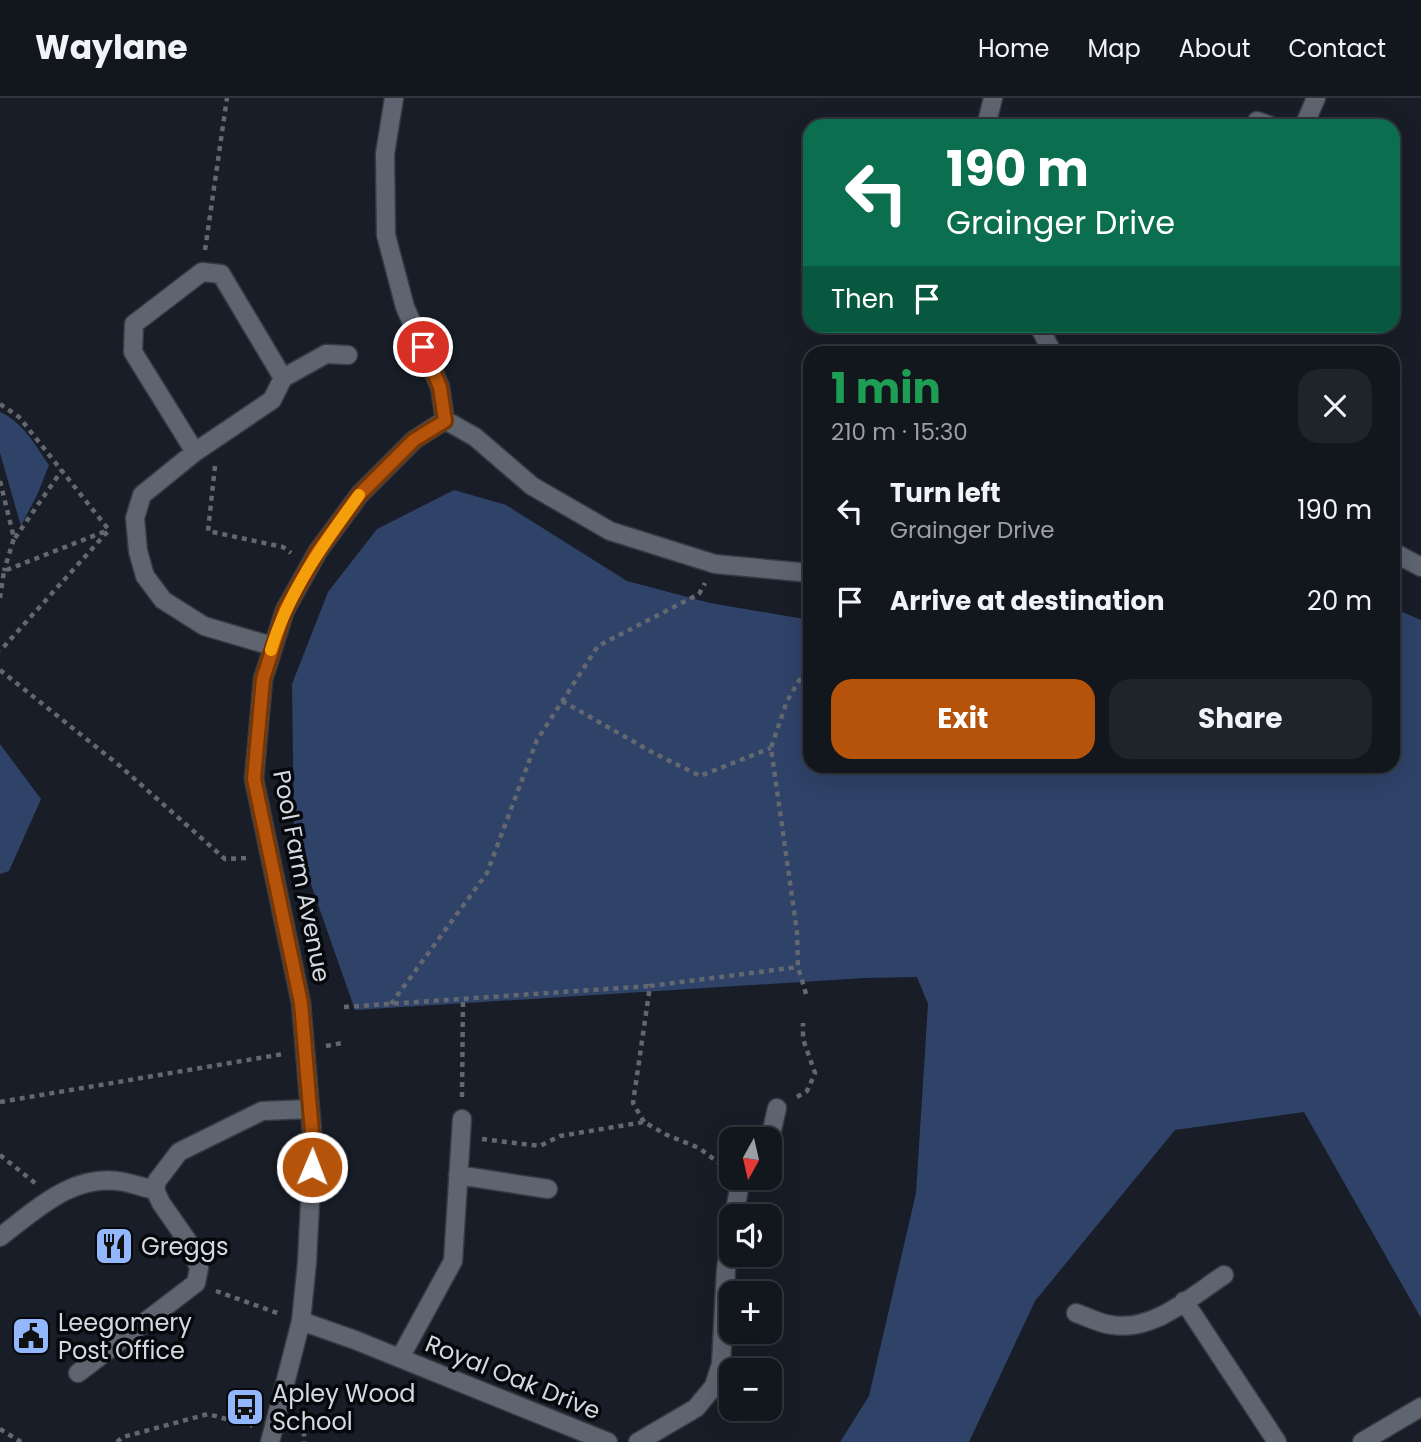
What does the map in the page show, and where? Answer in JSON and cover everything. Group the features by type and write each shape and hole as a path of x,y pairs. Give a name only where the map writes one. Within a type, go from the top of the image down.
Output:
{"street":[{"path":"394,98 385,154 387,235 405,307 440,387 445,421 475,437 532,486 610,530 715,564 803,572"},
{"path":"988,119 993,98"},
{"path":"1307,119 1316,98"},
{"path":"202,447 133,352 134,324 202,272 221,274 283,377"},
{"path":"272,646 204,626 163,600 145,576 138,551 135,518 142,495 202,447 272,400 283,377 326,354 348,355"},
{"name":"Pool Farm Avenue","path":"272,1437 301,1321 313,1144 301,1003 254,779 263,679 285,610 310,566 360,494 414,440 445,421"},
{"path":"1400,556 1421,567"},
{"path":"773,1127 777,1108"},
{"path":"78,1373 196,1283 199,1268 189,1243 155,1191 157,1181 179,1152 262,1111 310,1109"},
{"name":"Royal Oak Drive","path":"400,1358 453,1261 461,1127"},
{"path":"458,1175 548,1189"},
{"path":"0,1237 67,1188 93,1181 122,1181 155,1191"},
{"path":"638,1442 696,1408 714,1386 721,1364 726,1267"},
{"path":"1076,1313 1111,1325 1131,1326 1163,1315 1224,1275"},
{"path":"1184,1301 1277,1442"},
{"name":"Royal Oak Drive","path":"301,1321 316,1324 608,1442"},
{"path":"1362,1442 1421,1407"}],"path":[{"path":"202,272 227,98"},
{"path":"0,404 19,417 109,530"},
{"path":"202,447 216,457 208,531 283,547 310,566"},
{"path":"0,598 4,571 14,538 61,470"},
{"path":"0,481 14,538"},
{"path":"4,571 135,518"},
{"path":"0,651 109,530"},
{"path":"391,1004 487,873 537,740 598,646 699,594 715,564"},
{"path":"0,670 120,766 225,859 270,857"},
{"path":"803,674 787,701 771,748 797,932 798,967 806,994"},
{"path":"562,701 700,776 771,748"},
{"path":"344,1007 650,986 798,967"},
{"path":"650,986 634,1103 644,1122 667,1135 699,1147 719,1163"},
{"path":"463,999 461,1127 540,1146 560,1136 644,1122"},
{"path":"777,1108 807,1091 815,1073 803,1039 803,1023"},
{"path":"0,1102 305,1051"},
{"path":"0,1155 53,1198"},
{"path":"196,1283 301,1321"},
{"path":"117,1442 123,1437 208,1414 272,1437"},
{"path":"0,1429 22,1442"}],"shaded area":[{"path":"0,412 22,428 49,465 21,526 0,453"},
{"path":"454,490 506,505 627,581 710,603 803,619 803,773 1400,773 1400,611 1421,620 1421,1318 1304,1112 1175,1130 1035,1301 969,1442 840,1442 869,1396 916,1193 928,1004 917,977 355,1010 294,836 292,684 328,592 377,529"},
{"path":"0,744 41,799 9,871 0,874"}],"slow traffic":[{"path":"271,650 285,610 318,551 359,495"}],"place":[{"name":"Greggs","path":"114,1246"},
{"name":"Leegomery Post Office","path":"31,1336"},
{"name":"Apley Wood School","path":"245,1407"}],"route":[{"path":"312,1167 313,1144 301,1003 254,779 263,679 285,610 318,551 360,494 414,440 445,421 440,387 423,347"}]}
